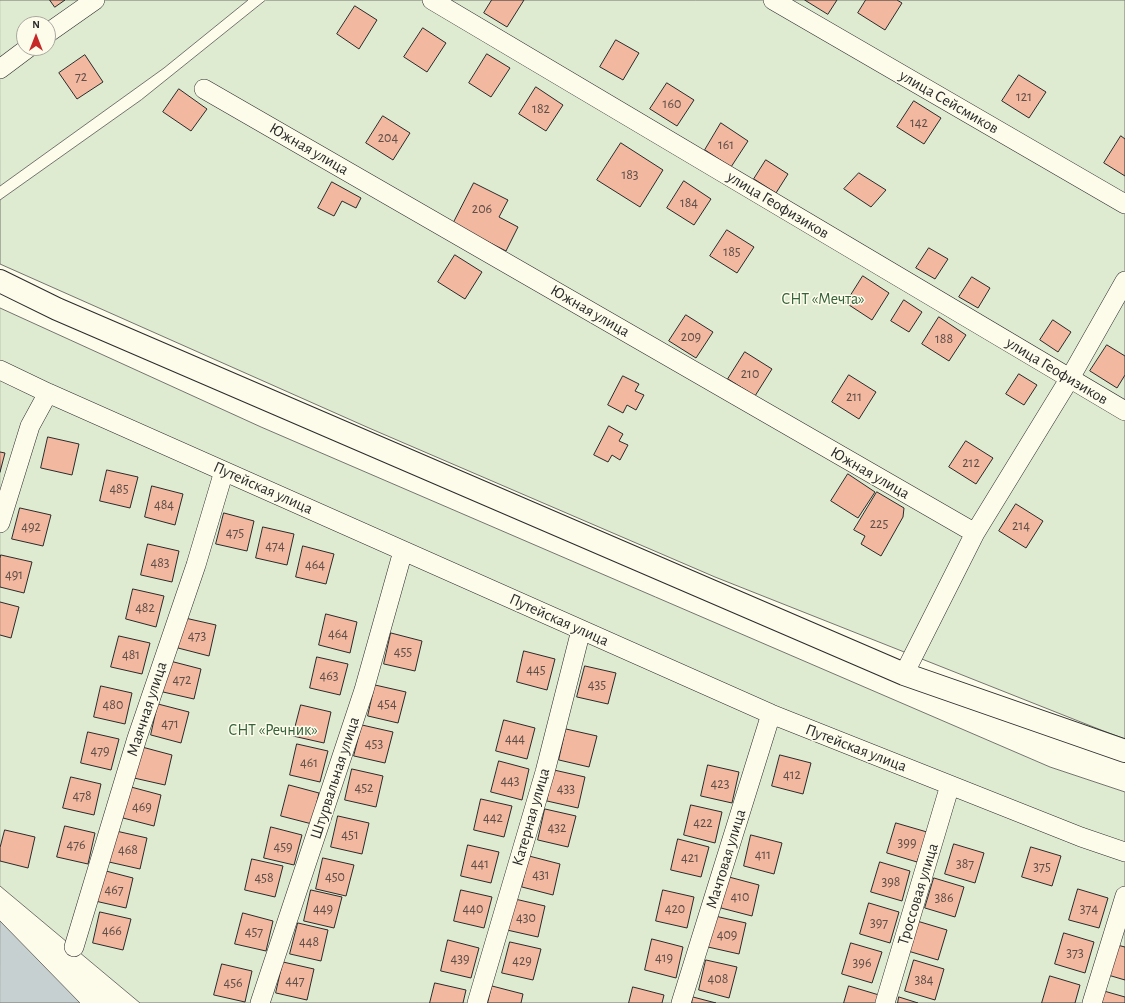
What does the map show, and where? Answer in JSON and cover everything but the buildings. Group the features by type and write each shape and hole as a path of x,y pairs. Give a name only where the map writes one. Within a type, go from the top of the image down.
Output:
{"street":[{"path":"56,27 95,0"},
{"name":"улица Геофизиков","path":"432,0 1125,411"},
{"name":"улица Сейсмиков","path":"773,0 1125,204"},
{"path":"0,69 17,56"},
{"name":"Южная улица","path":"204,89 975,533"},
{"path":"0,281 64,312 904,674 1125,751"},
{"path":"904,674 975,533 1070,378 1125,281"},
{"name":"Путейская улица","path":"0,370 48,393 771,714 1125,852"},
{"path":"0,523 30,426 48,393"},
{"name":"Маячная улица","path":"74,947 137,738 196,565 224,471"},
{"name":"Штурвальная улица","path":"260,1003 364,690 403,551"},
{"name":"Катерная улица","path":"477,1003 545,772 580,630"},
{"name":"Мачтовая улица","path":"681,1003 771,714"},
{"name":"Троссовая улица","path":"885,1003 950,785"},
{"path":"1092,1003 1125,896"}],"green space":[{"path":"0,0 248,0 164,68 0,186"},
{"name":"СНТ «Мечта»","path":"266,0 1125,0 1125,739 715,577 369,428 0,264 0,200 141,100"},
{"name":"СНТ «Речник»","path":"0,308 261,427 1050,767 1125,792 1125,1003 140,1003 0,886"}],"shaded area":[{"path":"0,921 80,1003 0,1003"}]}
